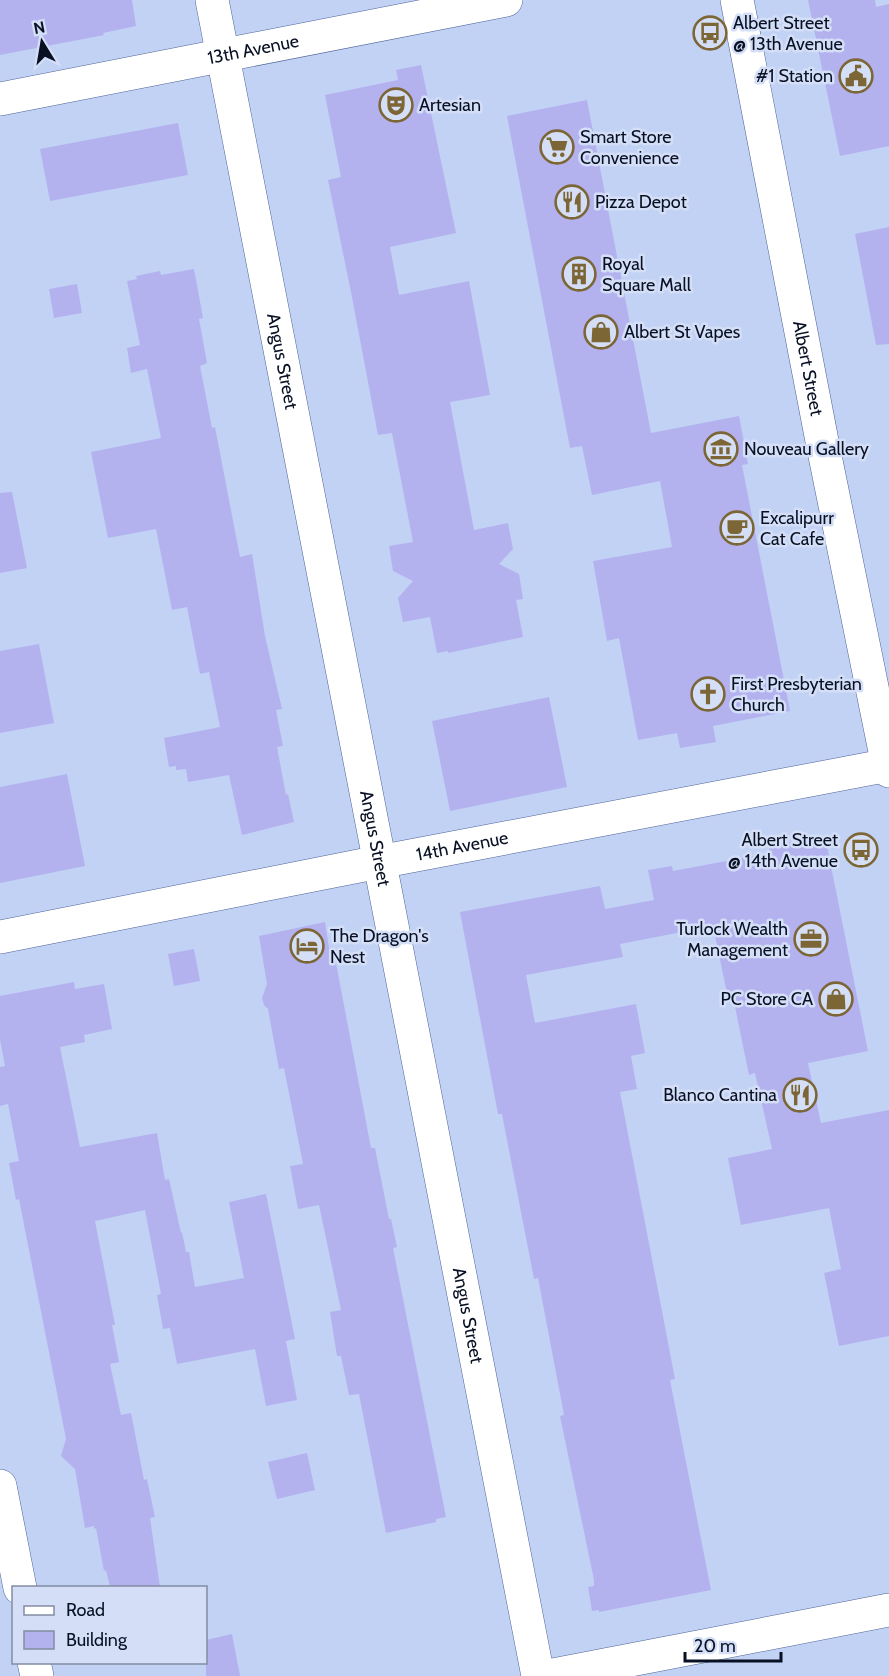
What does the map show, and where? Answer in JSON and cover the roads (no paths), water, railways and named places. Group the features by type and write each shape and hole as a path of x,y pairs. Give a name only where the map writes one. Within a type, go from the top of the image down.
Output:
{"street":[{"name":"Angus Street","path":"212,0 538,1676"},
{"name":"13th Avenue","path":"0,99 507,0"},
{"name":"Albert Street","path":"737,0 822,441 889,767"},
{"name":"14th Avenue","path":"0,937 379,862 889,767"},
{"path":"0,1486 20,1586"},
{"path":"548,1676 889,1610"}],"place":[{"name":"Albert Street @ 13th Avenue","path":"710,33"},
{"name":"#1 Station","path":"856,76"},
{"name":"Artesian","path":"396,105"},
{"name":"Smart Store Convenience","path":"557,147"},
{"name":"Pizza Depot","path":"572,202"},
{"name":"Royal Square Mall","path":"579,274"},
{"name":"Albert St Vapes","path":"601,332"},
{"name":"Nouveau Gallery","path":"721,449"},
{"name":"Excalipurr Cat Cafe","path":"737,528"},
{"name":"First Presbyterian Church","path":"708,694"},
{"name":"Albert Street @ 14th Avenue","path":"861,850"},
{"name":"Turlock Wealth Management","path":"811,939"},
{"name":"The Dragon's Nest","path":"307,946"},
{"name":"PC Store CA","path":"836,999"},
{"name":"Blanco Cantina","path":"800,1095"}]}
